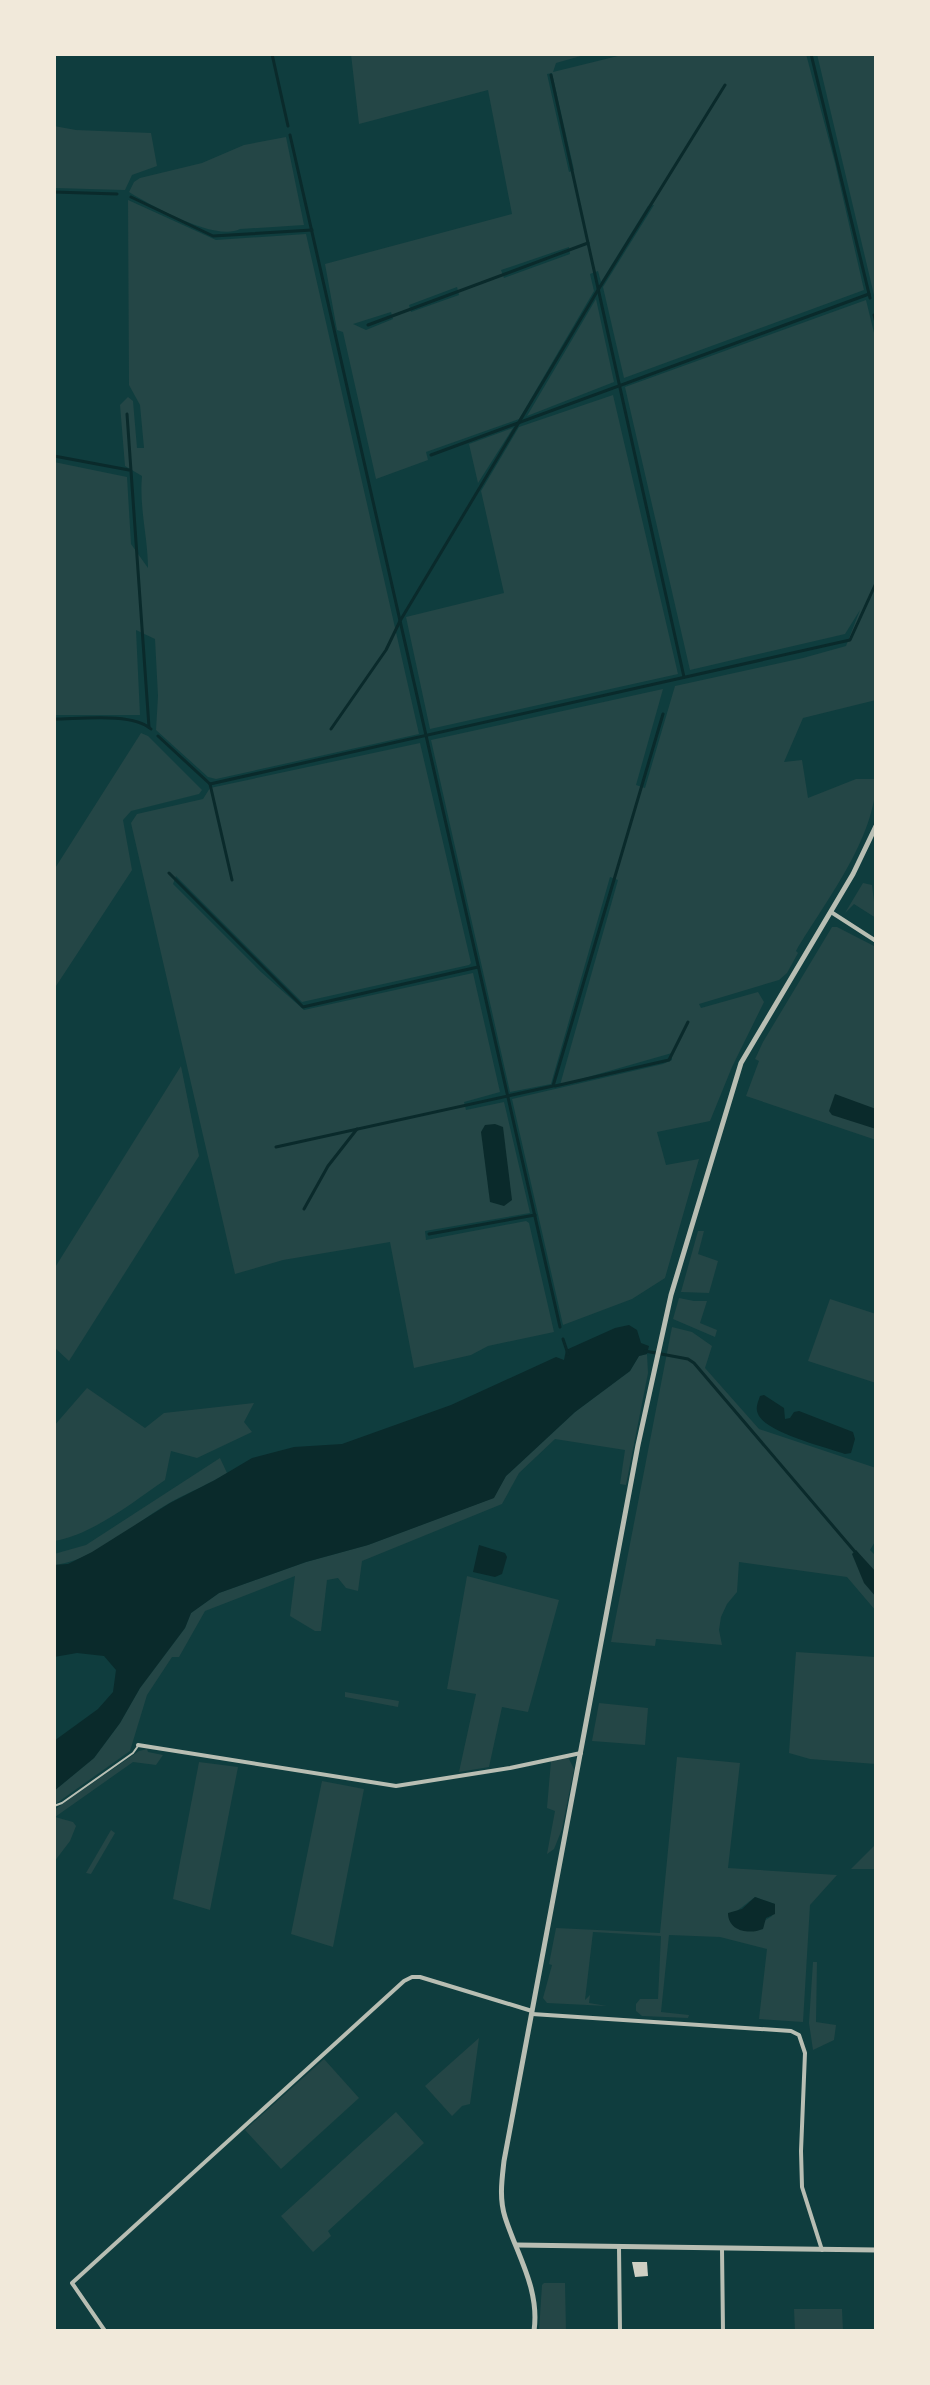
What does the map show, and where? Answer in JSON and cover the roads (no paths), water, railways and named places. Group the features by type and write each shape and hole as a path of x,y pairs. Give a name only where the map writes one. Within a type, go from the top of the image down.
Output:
{"street":[{"path":"534,2331 535,2307 531,2284 505,2216 501,2197 504,2161 656,1359 671,1295 741,1063 858,865 876,826"},
{"path":"830,912 876,941"},
{"path":"138,1745 396,1786 581,1753"},
{"path":"105,2331 72,2283 412,1977 533,2012 791,2031 799,2035 805,2053 802,2187 822,2250"},
{"path":"517,2245 876,2250"},
{"path":"619,2247 620,2331"},
{"path":"722,2249 723,2331"}],"lane":[{"path":"54,1806 133,1753 138,1745"}],"waterway":[{"path":"272,54 288,126"},
{"path":"811,54 870,298"},
{"path":"551,75 588,243"},
{"path":"331,729 386,650 400,621 598,290 725,85"},
{"path":"290,135 560,1327"},
{"path":"54,192 117,194"},
{"path":"131,197 213,236 312,230"},
{"path":"368,325 588,243 684,677"},
{"path":"431,455 869,294"},
{"path":"874,315 876,323"},
{"path":"127,414 149,727"},
{"path":"54,456 129,470"},
{"path":"210,784 850,640 876,583"},
{"path":"276,1147 553,1086 663,714"},
{"path":"54,719 119,718 151,729"},
{"path":"158,736 210,784 232,880"},
{"path":"169,873 303,1007 478,967"},
{"path":"555,1086 669,1060 688,1022"},
{"path":"304,1209 328,1166 357,1129"},
{"path":"429,1234 535,1215"},
{"path":"563,1339 568,1354"},
{"path":"645,1351 688,1359 694,1363 856,1553"}]}
